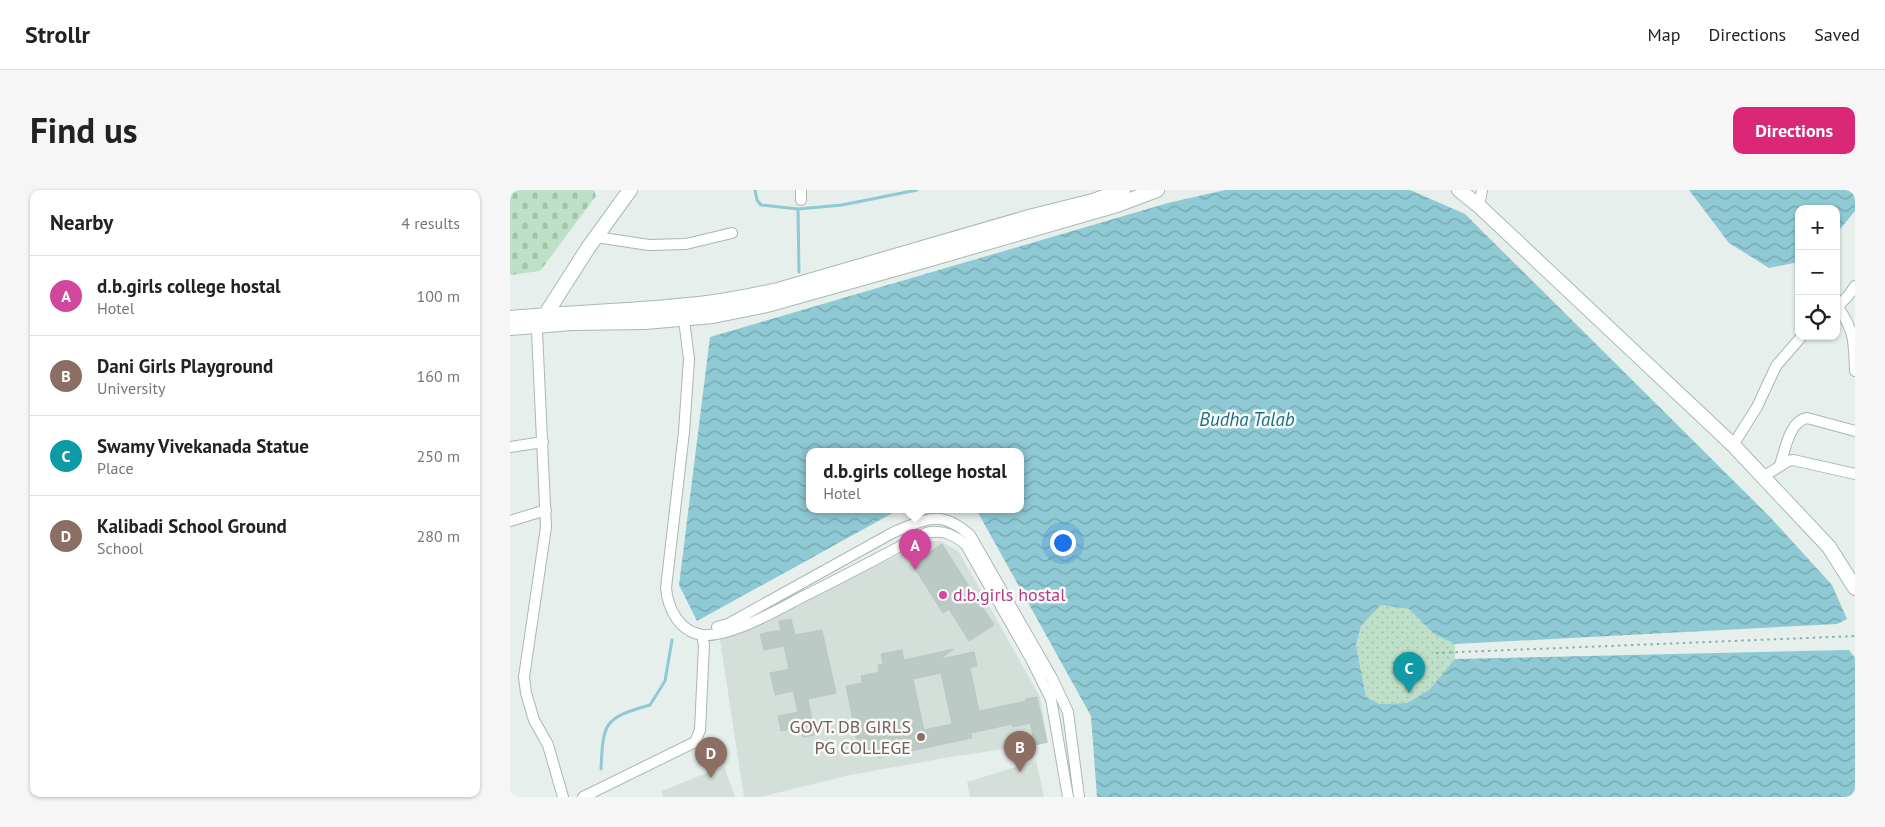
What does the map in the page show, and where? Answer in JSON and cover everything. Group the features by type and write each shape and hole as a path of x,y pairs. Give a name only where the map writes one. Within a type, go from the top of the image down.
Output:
{"street":[{"path":"563,797 548,745 534,720 526,693 524,676 543,554 546,510 537,330 596,238 630,190"},
{"path":"510,318 542,320 683,311 713,316 766,305 927,260 1116,195 1157,190"},
{"path":"1459,190 1479,206 1733,445 1829,548 1855,588"},
{"path":"1479,206 1482,190"},
{"path":"596,238 649,245 686,244 732,233"},
{"path":"1840,304 1855,286"},
{"path":"1840,310 1852,322 1855,371"},
{"path":"683,311 689,359 686,414 666,588 667,602 674,616 686,628 702,634 715,634 737,628 762,618 926,532 937,530 949,533 966,545 1051,698 1068,797"},
{"path":"510,328 542,320"},
{"path":"1733,445 1758,407 1776,366 1799,340"},
{"path":"1780,465 1794,427 1802,419 1807,418 1855,431"},
{"path":"510,447 543,442"},
{"path":"1763,477 1780,465 1793,460 1855,474"},
{"path":"510,521 546,510"},
{"path":"686,628 710,629 728,624 894,532 918,522 936,518 948,520 957,524 970,535 1052,678 1062,699 1068,712 1079,797"},
{"path":"583,797 695,742 700,730 704,645 702,634"}],"path":[{"path":"1436,653 1855,636"}],"shaded area":[{"path":"929,541 941,541 959,552 1040,697 1048,743 950,757 850,775 760,797 744,797 720,640"},
{"path":"1036,761 1044,797 970,797 967,782"},
{"path":"724,766 735,797 663,797 662,791"}],"green space":[{"path":"510,190 594,190 596,196 540,271 510,275"},
{"path":"1381,605 1409,609 1434,634 1455,644 1455,659 1429,690 1407,703 1380,704 1366,697 1356,645 1361,626"}],"water":[{"name":"Budha Talab","path":"1225,190 1410,190 1465,214 1770,517 1832,585 1847,619 1837,624 1455,644 1434,634 1409,609 1381,605 1361,626 1356,645 1366,697 1380,704 1407,703 1429,690 1455,659 1849,650 1855,658 1855,797 1097,797 1091,716 978,513 1024,513 1024,448 806,448 806,513 893,513 697,621 679,585 710,337 1168,203"},
{"path":"1689,190 1855,190 1855,211 1840,229 1840,205 1795,205 1795,263 1769,268 1729,243"}],"building":[{"path":"942,544 994,625 969,641 949,609 943,613 912,564"},
{"path":"791,619 795,635 822,630 836,693 808,699 815,735 803,737 801,727 781,731 778,716 798,712 793,691 775,695 770,673 789,669 784,646 764,650 760,634 781,630 779,621"},
{"path":"954,649 940,659 974,652 977,666 970,668 979,711 1037,697 1047,742 1035,745 1030,723 1013,727 1012,724 971,733 972,738 878,758 876,751 863,753 862,750 859,751 846,686 862,683 861,676 879,672 878,665 883,664 881,654 902,650 904,660","holes":["941,673 952,724 924,730 913,679"]}],"waterway":[{"path":"755,190 757,200 761,205 798,209 842,205 917,190"},
{"path":"798,209 799,272"},
{"path":"601,769 603,741 609,724 623,714 650,705 665,681 672,640"}],"place":[{"name":"d.b.girls college hostal","path":"915,570"},
{"name":"d.b.girls hostal","path":"943,595"},
{"name":"Swamy Vivekanada Statue","path":"1409,693"},
{"name":"GOVT. DB GIRLS PG COLLEGE","path":"921,737"},
{"name":"Dani Girls Playground","path":"1020,772"},
{"name":"Kalibadi School Ground","path":"711,778"}]}
